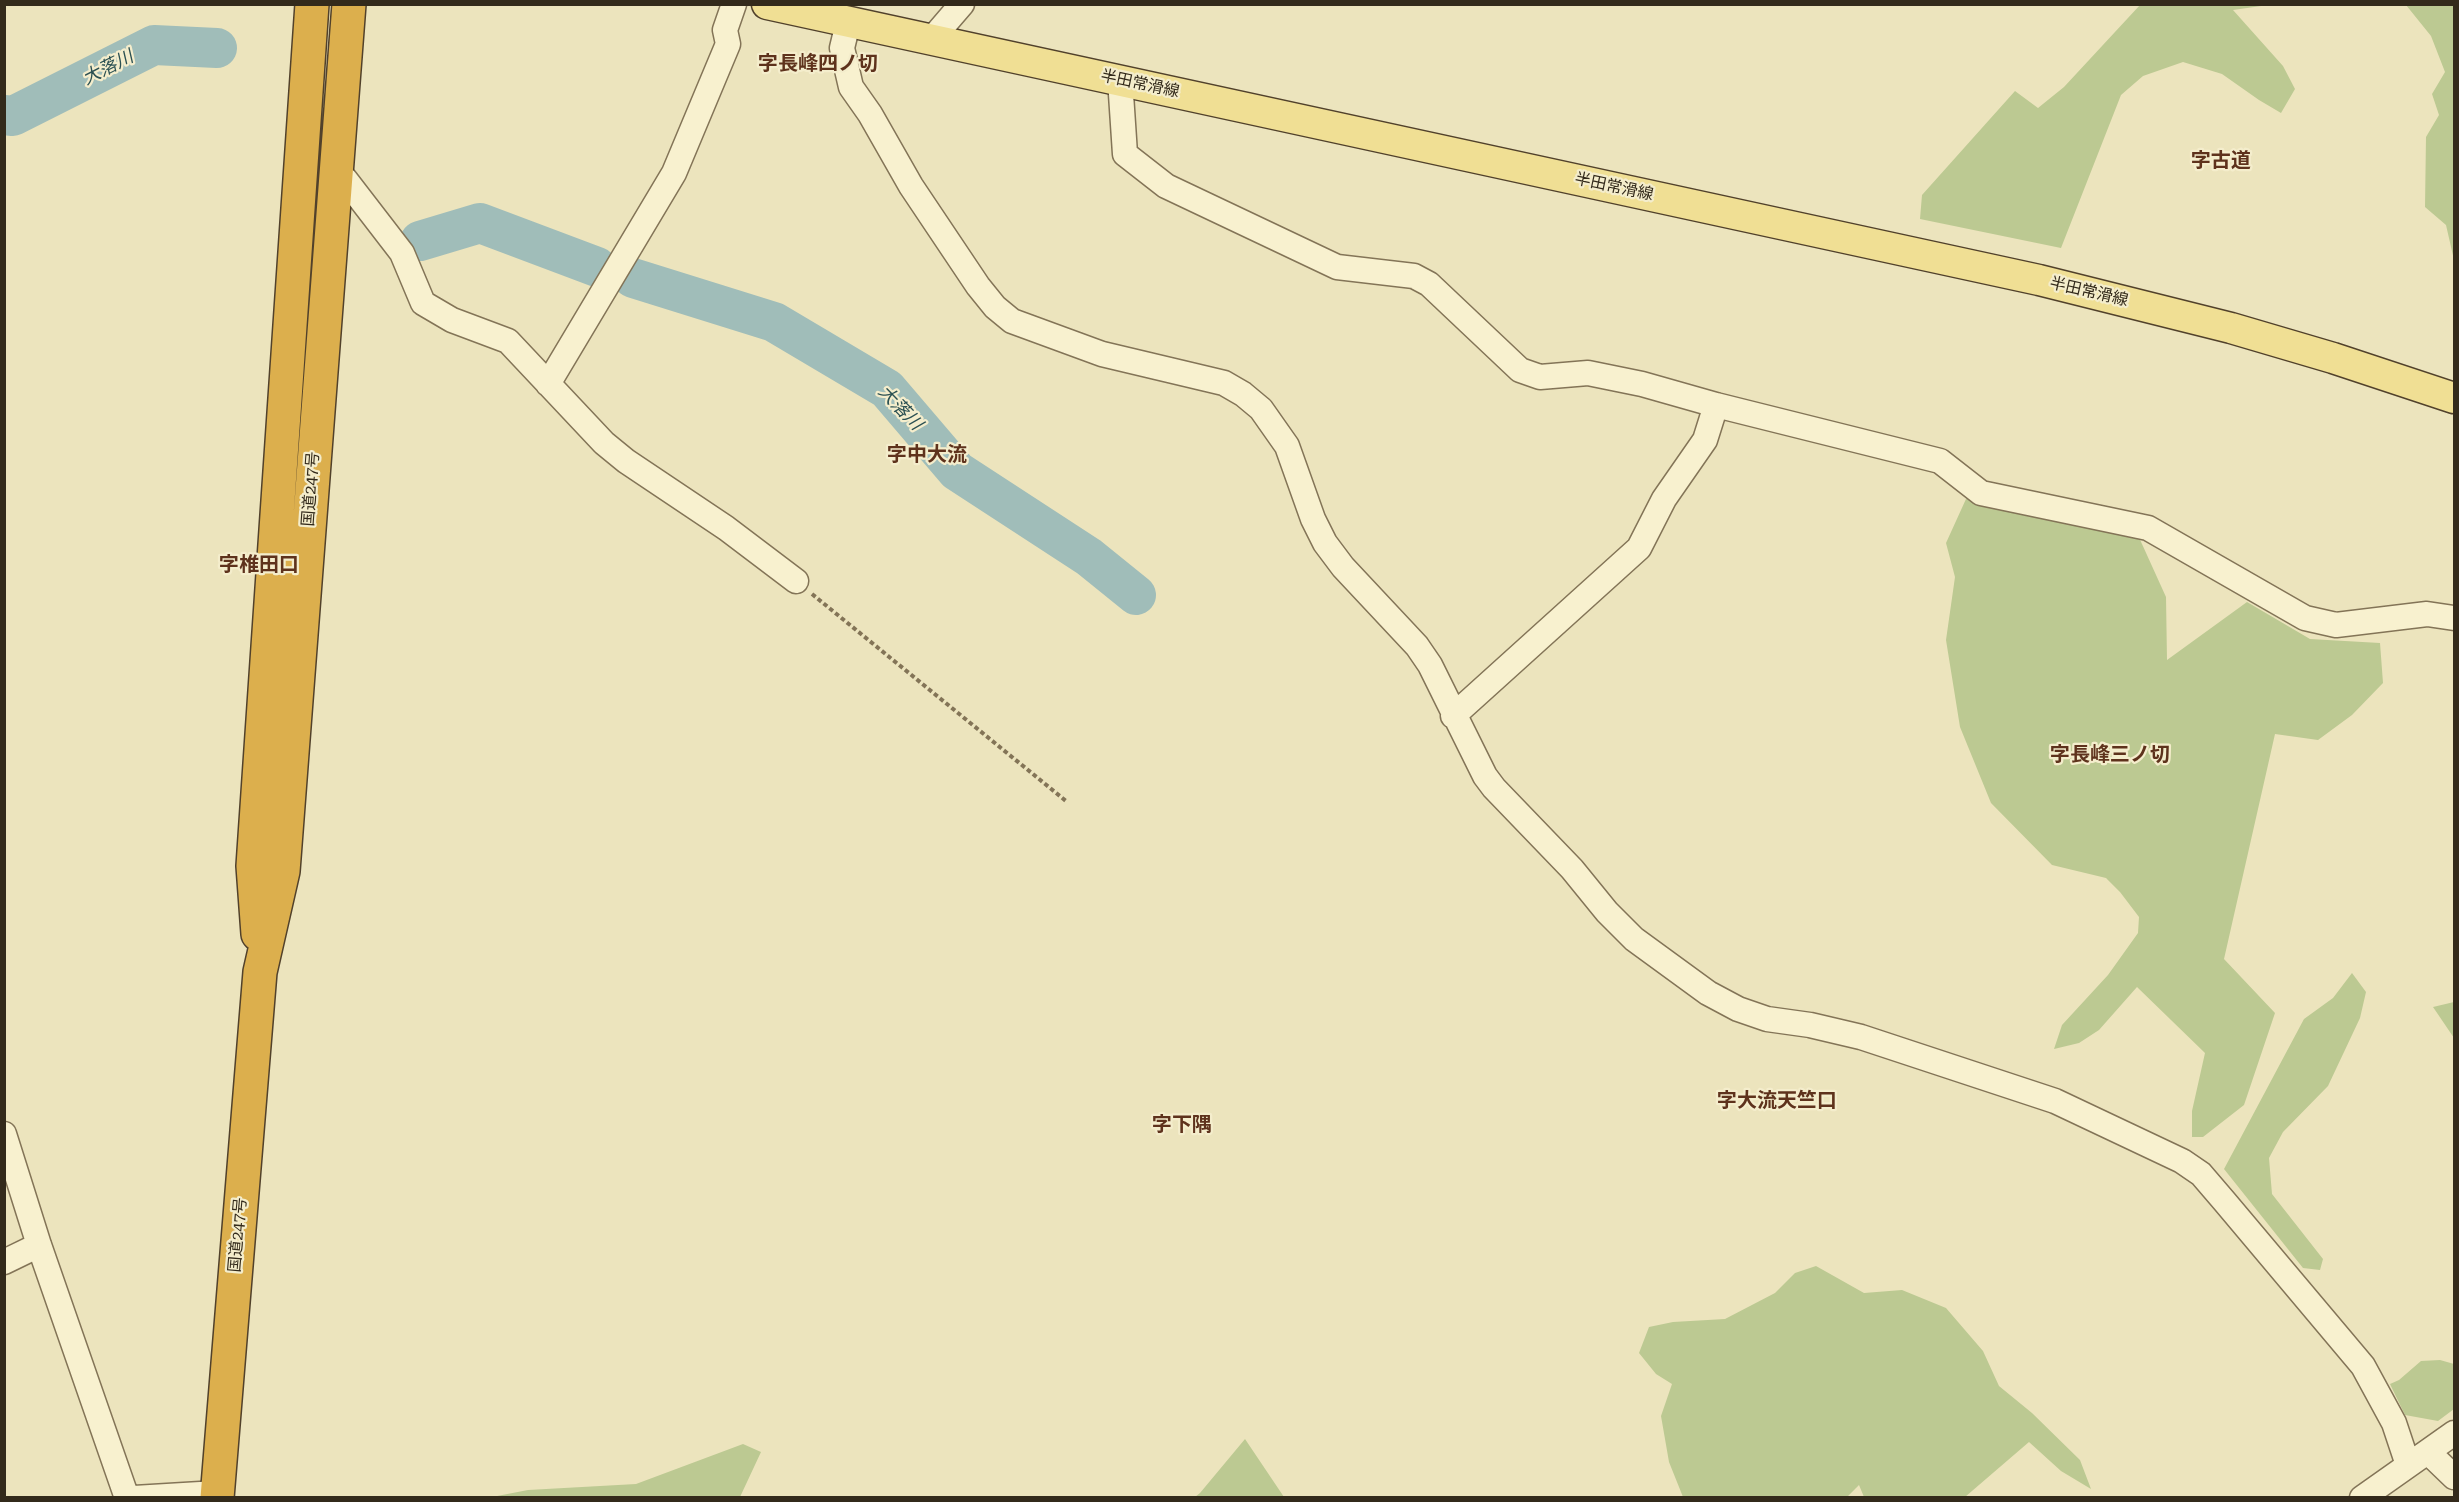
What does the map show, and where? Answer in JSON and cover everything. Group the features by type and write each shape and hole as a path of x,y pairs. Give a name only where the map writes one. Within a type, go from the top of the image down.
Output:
{"highway":[{"name":"国道247号","path":"260,972 253,866 312,4"},
{"name":"国道247号","path":"217,1495 260,972 283,871 334,176 349,4"}],"main road":[{"name":"半田常滑線","path":"767,4 1120,79 2123,300 2333,358 2454,398"}],"street":[{"path":"548,384 674,173 728,44 725,30 734,4"},
{"path":"931,40 962,4"},
{"path":"848,23 842,48 851,87 870,114 911,186 978,286 995,307 1012,321 1102,354 1224,383 1243,394 1261,409 1287,446 1313,519 1326,543 1343,567 1417,646 1430,665 1453,716 1485,776 1634,939 1708,993 1738,1009 1767,1019 1810,1025 1861,1037 2055,1101 2182,1161 2201,1174 2363,1366 2394,1423 2418,1459 2454,1477"},
{"path":"1120,79 1125,154 1166,186 1337,267 1414,276 1429,284 1520,370 1540,377 1588,374 1642,384 1716,405 1940,461 1981,493 2148,528 2305,618 2336,625 2427,614 2454,618"},
{"path":"334,176 345,179 402,253 423,303 452,320 508,341 604,443 626,461 726,528 795,580"},
{"path":"1453,716 1639,548 1664,499 1705,440 1716,405"},
{"path":"4,1134 39,1245 127,1497"},
{"path":"4,1262 39,1245"},
{"path":"2362,1497 2454,1433"},
{"path":"134,1497 217,1495"}],"path":[{"path":"795,580 1066,801"}],"green space":[{"path":"2140,5 2268,5 2233,10 2283,66 2295,89 2281,113 2222,74 2183,62 2143,76 2121,95 2061,248 1920,219 1922,195 2015,91 2038,108 2064,87"},
{"path":"2406,5 2454,5 2454,260 2446,225 2425,207 2426,137 2439,115 2432,94 2445,72 2431,36"},
{"path":"1966,499 2137,533 2166,597 2167,660 2247,602 2310,639 2380,643 2383,683 2352,715 2318,740 2275,734 2224,959 2275,1013 2244,1105 2203,1137 2192,1137 2192,1111 2205,1053 2137,987 2099,1030 2079,1043 2054,1049 2062,1025 2108,975 2138,933 2139,917 2106,878 2052,865 1991,803 1960,727 1946,640 1955,577 1946,543"},
{"path":"2352,973 2366,992 2360,1018 2328,1086 2283,1132 2269,1158 2272,1194 2323,1259 2320,1270 2303,1268 2224,1169 2304,1019 2333,998"},
{"path":"2454,1002 2454,1038 2433,1007"},
{"path":"1816,1266 1864,1293 1902,1290 1946,1308 1983,1351 1999,1386 2032,1413 2080,1460 2091,1489 2061,1471 2029,1442 1965,1497 1864,1497 1859,1485 1847,1497 1683,1497 1669,1462 1661,1416 1672,1384 1656,1374 1639,1353 1649,1327 1673,1322 1725,1319 1775,1293 1795,1273"},
{"path":"2440,1360 2454,1364 2454,1409 2438,1421 2405,1415 2390,1384 2399,1380 2421,1361"},
{"path":"1245,1439 1284,1497 1195,1497 1200,1493"},
{"path":"743,1444 761,1452 740,1497 492,1497 528,1490 636,1484"}],"waterway":[{"name":"大落川","path":"4,115 13,116 154,45 217,48"},
{"name":"大落川","path":"420,241 480,223 597,267"},
{"name":"大落川","path":"633,278 774,322 887,389 957,471 1089,557 1136,595"}],"district":[{"name":"字長峰四ノ切","path":"818,64"},
{"name":"字古道","path":"2221,161"},
{"name":"字中大流","path":"927,455"},
{"name":"字椎田口","path":"259,565"},
{"name":"字長峰三ノ切","path":"2110,755"},
{"name":"字大流天竺口","path":"1777,1101"},
{"name":"字下隅","path":"1182,1125"}]}
